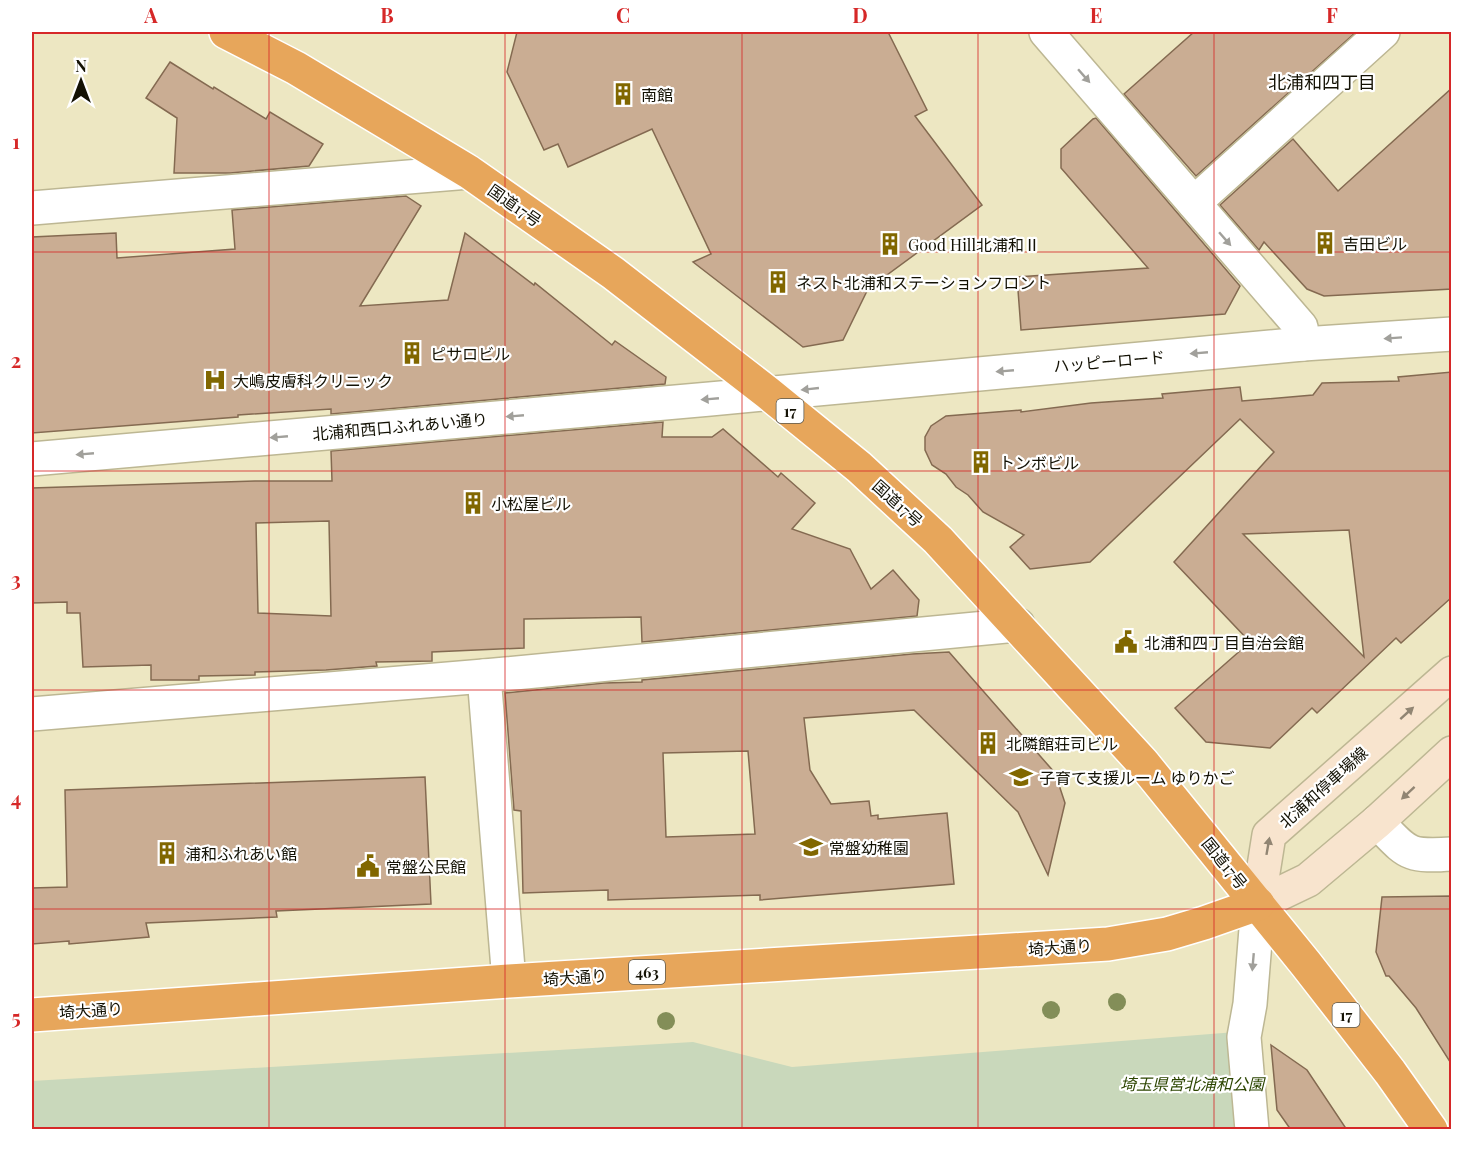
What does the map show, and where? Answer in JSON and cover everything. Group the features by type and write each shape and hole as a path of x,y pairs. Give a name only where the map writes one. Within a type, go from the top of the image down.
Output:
{"highway":[{"name":"国道17号","path":"226,32 296,68 469,172 613,273 768,393 858,467 938,540 1143,763 1390,1072 1431,1130"},
{"name":"埼大通り","path":"32,1015 509,981 1108,944 1167,934 1258,904"}],"main road":[{"name":"北浦和停車場線","path":"1258,904 1269,835 1452,673"},
{"path":"1258,904 1308,880 1377,822 1452,753"}],"street":[{"path":"1046,32 1301,327 1303,344"},
{"path":"1194,203 1383,32"},
{"path":"32,208 469,172"},
{"name":"ハッピーロード","path":"768,393 1303,344 1452,334"},
{"name":"北浦和西口ふれあい通り","path":"32,459 768,393"},
{"path":"32,714 484,676 1018,625"},
{"path":"484,676 509,981"},
{"path":"1377,822 1407,852 1424,856 1452,854"},
{"path":"1252,1130 1244,1037 1250,1004 1258,904"}],"green space":[{"name":"埼玉県営北浦和公園","path":"1236,1032 1244,1130 32,1130 32,1081 693,1042 792,1067"}],"building":[{"path":"517,32 888,32 927,110 915,116 982,205 868,289 843,340 803,347 693,262 711,254 652,129 568,167 558,144 544,150 507,72"},
{"path":"1194,32 1356,32 1196,176 1124,94"},
{"path":"170,62 266,119 270,112 323,144 309,166 230,173 174,173 177,118 146,98"},
{"path":"1452,88 1452,289 1324,296 1307,289 1264,242 1259,250 1220,205 1293,139 1338,191"},
{"path":"1096,118 1240,286 1225,314 1021,330 1017,277 1148,268 1061,168 1061,149"},
{"path":"406,196 421,206 360,306 448,300 465,233 534,285 535,283 612,345 615,341 666,377 665,384 331,414 331,409 32,433 32,237 116,233 117,258 235,249 232,210"},
{"path":"1452,372 1452,597 1401,643 1396,638 1317,713 1312,708 1270,748 1206,742 1175,708 1250,642 1174,562 1274,452 1240,419 1090,562 1030,569 1010,547 1024,535 983,512 968,495 956,487 946,474 932,465 925,450 925,437 931,426 946,416 1021,410 1021,412 1091,403 1163,398 1162,394 1240,387 1242,401 1313,395 1322,383 1399,381 1398,377","holes":["1349,530 1364,657 1243,534"]},
{"path":"663,422 662,437 712,437 723,429 778,477 781,473 815,503 792,529 850,549 871,589 893,570 919,600 917,616 642,642 641,617 524,619 524,648 432,652 432,661 376,662 377,666 255,672 255,675 199,676 199,680 151,680 151,665 83,667 80,613 67,613 67,602 32,603 32,488 332,481 331,451","holes":["329,521 331,616 258,613 256,523"]},
{"path":"949,652 1055,773 1065,803 1048,875 1018,812 914,710 804,718 810,770 831,804 869,801 871,816 878,815 878,819 947,813 954,884 760,900 760,895 608,900 608,890 523,893 521,811 514,810 505,693 604,683 642,682 642,680","holes":["748,751 755,834 666,837 663,753"]},
{"path":"425,777 431,904 276,911 277,917 146,923 149,937 69,944 69,941 32,944 32,888 67,887 65,790"},
{"path":"1452,896 1452,1065 1416,1008 1389,976 1386,976 1376,952 1382,897"},
{"path":"1271,1045 1307,1070 1347,1130 1291,1130 1277,1110"}],"place":[{"name":"南館","path":"623,94"},
{"name":"吉田ビル","path":"1325,243"},
{"name":"Good Hill北浦和Ⅱ","path":"890,244"},
{"name":"ネスト北浦和ステーションフロント","path":"778,282"},
{"name":"ピサロビル","path":"412,353"},
{"name":"大嶋皮膚科クリニック","path":"215,380"},
{"name":"トンボビル","path":"981,462"},
{"name":"小松屋ビル","path":"473,503"},
{"name":"北浦和四丁目自治会館","path":"1126,642"},
{"name":"北隣館荘司ビル","path":"988,743"},
{"name":"子育て支援ルーム ゆりかご","path":"1021,777"},
{"name":"常盤幼稚園","path":"811,847"},
{"name":"浦和ふれあい館","path":"167,853"},
{"name":"常盤公民館","path":"368,866"}],"district":[{"name":"北浦和四丁目","path":"1322,82"}]}
